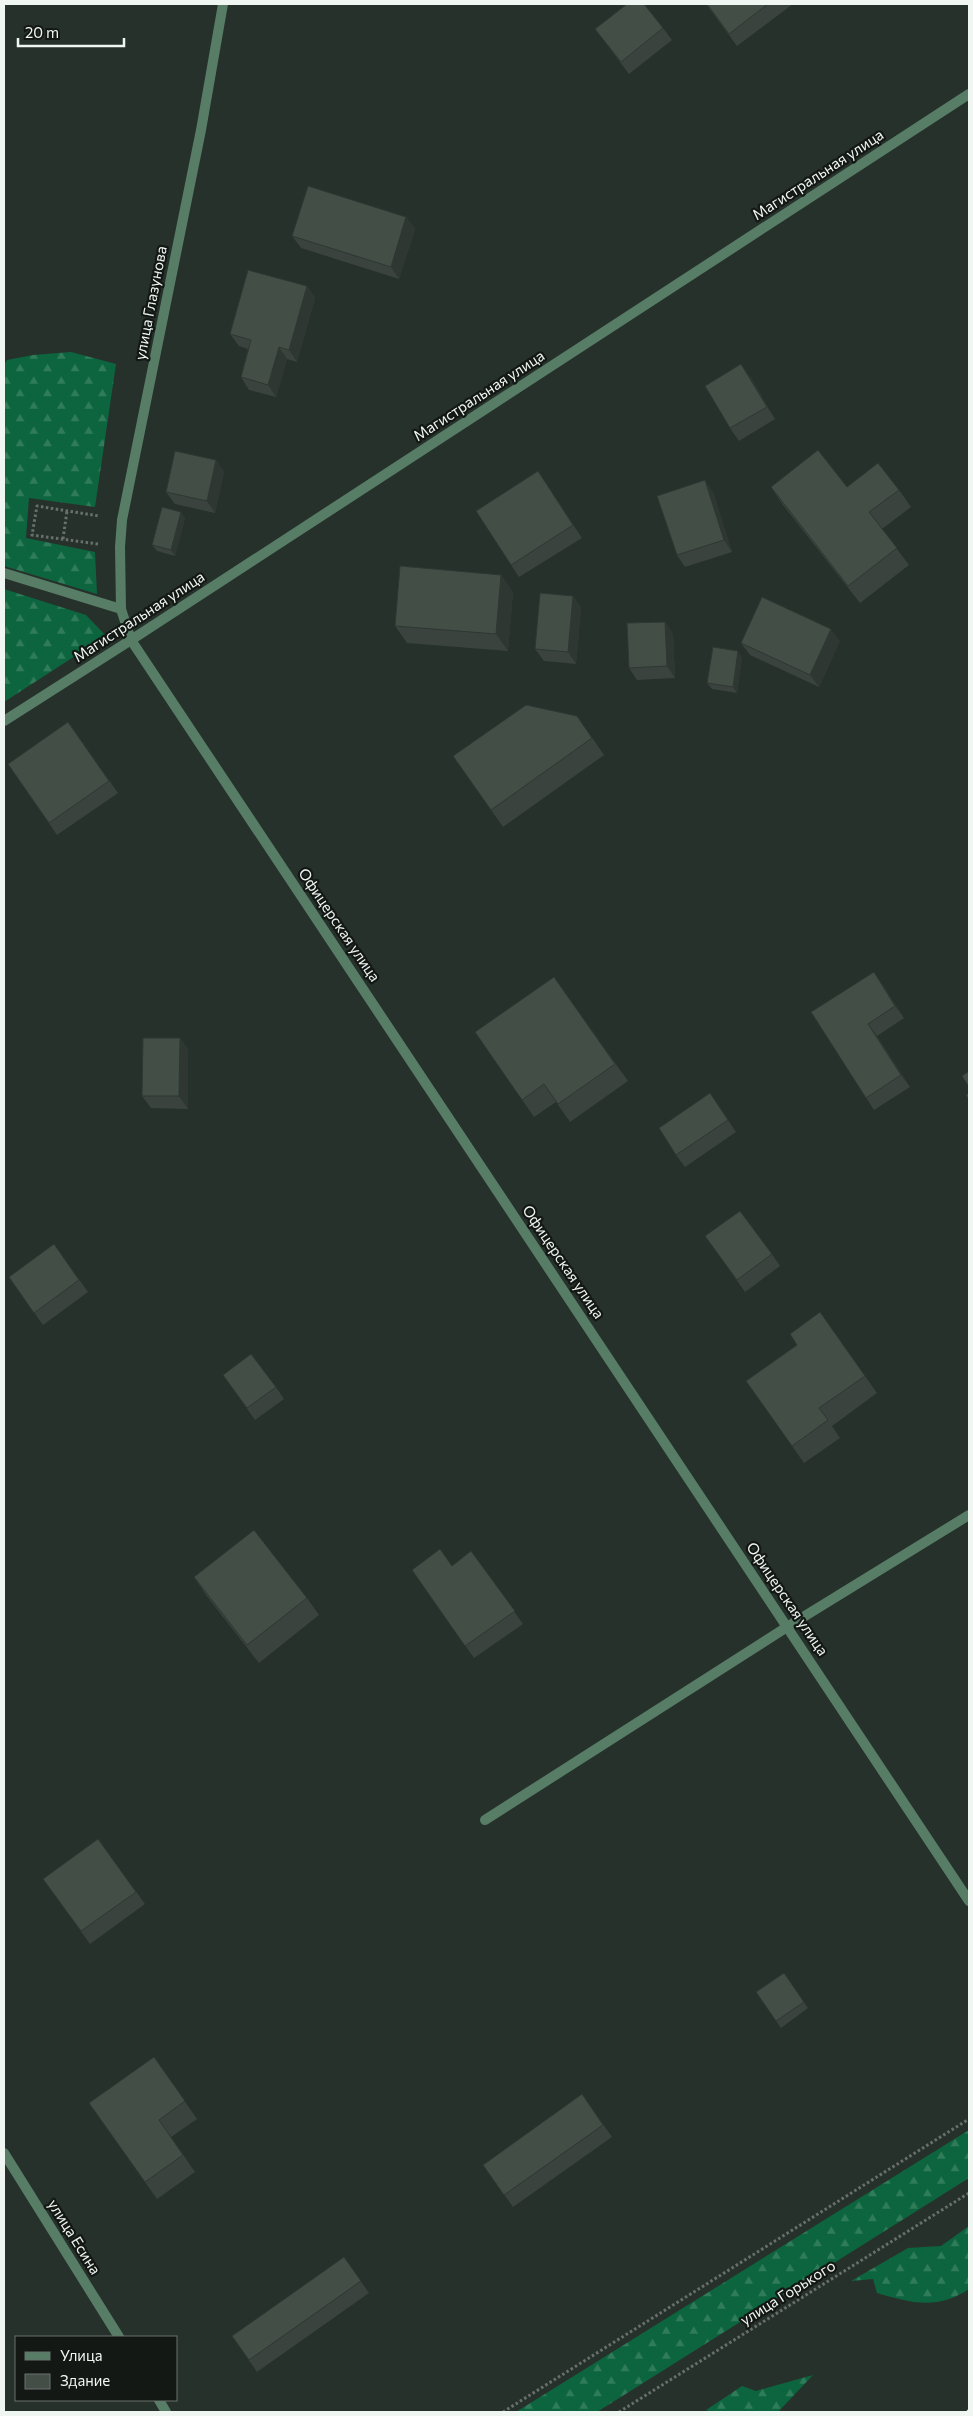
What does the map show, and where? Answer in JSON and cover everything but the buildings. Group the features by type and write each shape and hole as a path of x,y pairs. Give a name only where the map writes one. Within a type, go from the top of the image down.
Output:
{"street":[{"name":"улица Глазунова","path":"121,609 120,547 122,520 199,140 223,4"},
{"name":"Магистральная улица","path":"4,721 969,94"},
{"path":"4,573 121,609"},
{"name":"Офицерская улица","path":"121,609 131,640 969,1901"},
{"path":"485,1820 787,1627 969,1515"},
{"name":"улица Есина","path":"4,2153 118,2336"},
{"path":"160,2401 166,2412"}],"path":[{"path":"120,547 32,535 37,506 122,520"},
{"path":"63,539 67,511"},
{"path":"503,2412 969,2119"},
{"name":"улица Горького","path":"619,2412 969,2193"}],"green space":[{"path":"71,352 116,364 95,507 29,498 26,538 95,552 97,594 4,566 4,365 7,360 33,355"},
{"path":"4,589 86,615 106,636 4,702"},
{"path":"969,2130 969,2178 597,2412 516,2412"},
{"path":"969,2226 969,2289 958,2296 935,2302 913,2302 877,2293 873,2279 851,2281 908,2248 941,2246"},
{"path":"813,2375 778,2412 713,2412 706,2410 742,2386 756,2391"}]}
